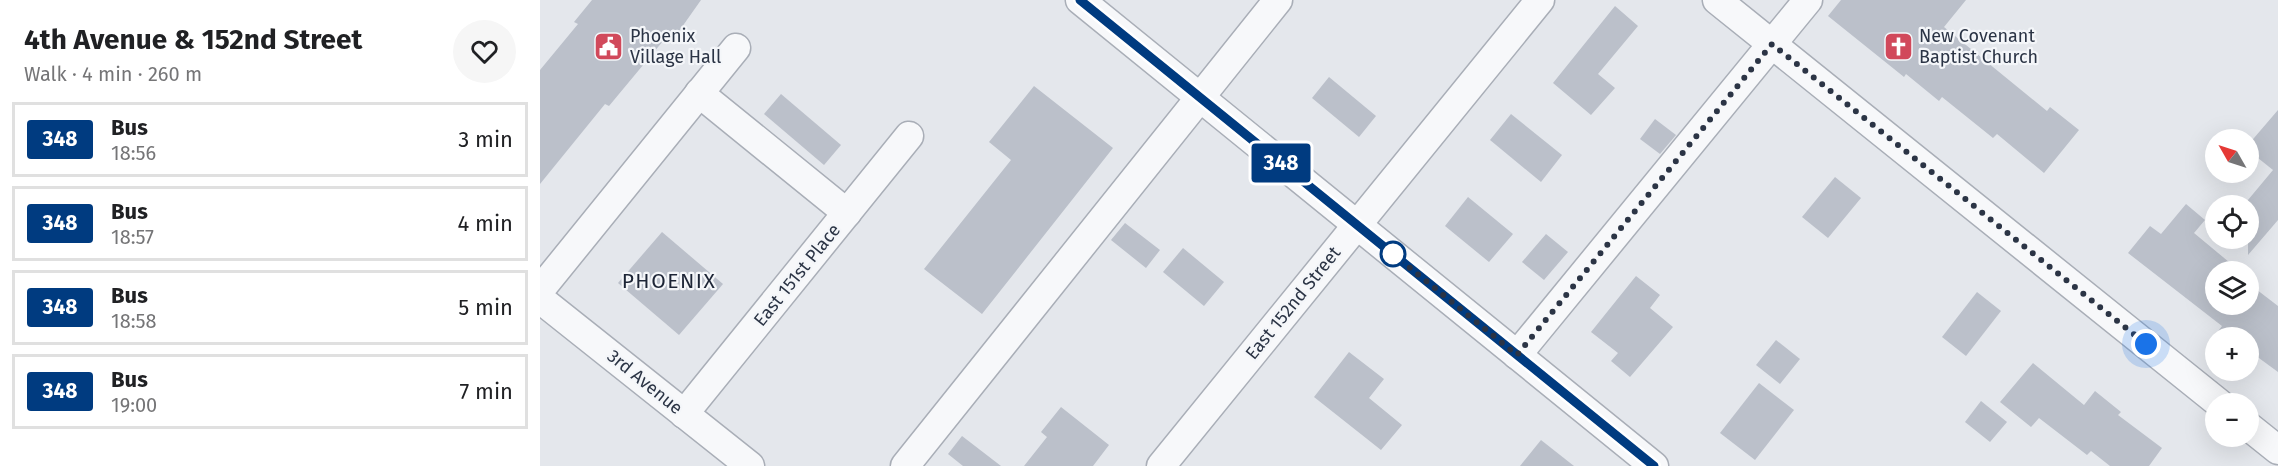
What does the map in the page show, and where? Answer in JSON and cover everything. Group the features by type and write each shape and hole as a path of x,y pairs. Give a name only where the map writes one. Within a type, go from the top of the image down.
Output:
{"street":[{"path":"1080,0 1654,466"},
{"path":"905,466 1278,0"},
{"name":"East 152nd Street","path":"1161,466 1540,0"},
{"path":"1717,0 2206,393"},
{"path":"1517,355 1808,0"},
{"path":"540,290 736,48"},
{"path":"699,93 847,213"},
{"name":"East 151st Place","path":"684,414 909,136"},
{"name":"3rd Avenue","path":"540,299 750,466"},
{"path":"2259,435 2278,450"}],"building":[{"name":"Phoenix Village Hall","path":"592,0 701,0 677,34 673,29 609,106 605,104 540,184 540,70 578,24 574,22"},
{"path":"1841,0 1966,0 1944,27 2047,111 2050,107 2079,130 2044,173 1997,134 1993,138 1942,97 1939,101 1906,74 1904,77 1828,16"},
{"path":"1615,6 1638,26 1598,74 1615,88 1591,115 1553,83"},
{"path":"1329,77 1376,116 1359,137 1312,98"},
{"path":"1034,86 1113,148 982,314 924,269 1011,160 989,142"},
{"path":"781,94 841,145 824,165 764,114"},
{"path":"2278,110 2278,220 2259,242 2259,195 2252,195 2273,170 2259,159 2259,132"},
{"path":"1511,114 1562,155 1541,182 1490,140"},
{"path":"1655,119 1676,135 1660,154 1640,139"},
{"path":"1835,177 1861,198 1828,238 1802,217"},
{"path":"1468,197 1513,234 1489,262 1445,226"},
{"path":"2186,204 2205,220 2194,233 2205,242 2205,249 2213,249 2228,261 2205,261 2205,313 2128,253 2150,226 2161,234"},
{"path":"1125,223 1160,250 1146,268 1111,240"},
{"path":"662,232 723,284 679,335 618,283"},
{"path":"1546,234 1568,252 1544,280 1522,262"},
{"path":"1183,248 1224,282 1204,306 1163,272"},
{"path":"1636,276 1660,295 1650,308 1673,327 1630,377 1611,361 1618,353 1591,332"},
{"path":"2259,291 2278,306 2278,372 2259,358 2259,327 2222,326 2208,315 2259,315"},
{"path":"1977,292 2001,311 1966,356 1942,337"},
{"path":"1776,340 1800,359 1780,384 1756,365"},
{"path":"1349,352 1384,379 1369,398 1402,425 1381,450 1314,397"},
{"path":"2033,363 2084,405 2095,391 2121,412 2118,415 2162,448 2149,466 2110,466 2091,451 2087,455 2039,418 2031,427 2000,402"},
{"path":"1759,383 1794,410 1755,460 1720,433"},
{"path":"1981,401 2007,422 1990,442 1965,422"},
{"path":"1061,407 1109,445 1093,466 1024,466 1047,437 1041,432"},
{"path":"962,436 1001,466 963,466 948,454"},
{"path":"1541,440 1574,466 1520,466"}],"bus line":[{"name":"348","path":"1080,0 1654,466"}],"place":[{"name":"Phoenix Village Hall","path":"609,46"},
{"name":"New Covenant Baptist Church","path":"1898,46"}],"district":[{"name":"PHOENIX","path":"669,281"}],"route":[{"path":"1393,254 1517,355 1772,44 2146,344"}]}
